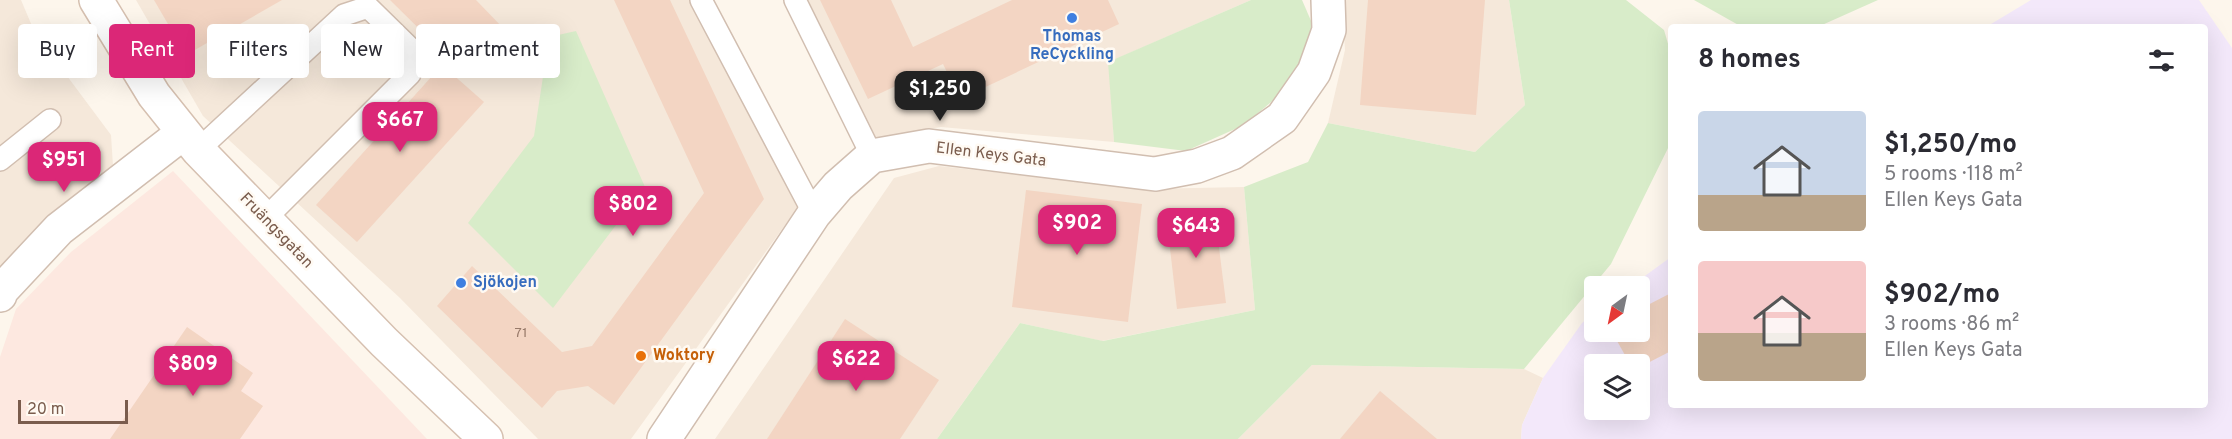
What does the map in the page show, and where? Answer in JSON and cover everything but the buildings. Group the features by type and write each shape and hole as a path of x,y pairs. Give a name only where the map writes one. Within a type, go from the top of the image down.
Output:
{"street":[{"name":"Fruängsgatan","path":"96,0 154,95 191,141 264,220 384,342 486,439"},
{"name":"Ellen Keys Gata","path":"872,156 929,146 1155,174 1197,166 1232,153 1282,118 1314,72 1329,30 1328,0"},
{"path":"0,291 59,229 191,141"},
{"path":"664,439 814,214 838,186 872,156"}],"lane":[{"path":"701,0 814,214"},
{"path":"795,0 872,156"},
{"path":"191,141 344,15 368,8 415,53 410,74 264,220"},
{"path":"0,160 50,120"}],"shaded area":[{"path":"0,0 21,0 31,24 18,24 18,78 69,78 111,135 113,166 49,216 0,267"},
{"path":"136,0 690,0 798,207 631,439 538,439 400,298 203,116 181,78 195,78 195,24 150,24"},
{"path":"804,0 1251,0 1109,62 1114,142 941,127 874,138"},
{"path":"1342,0 1509,0 1525,105 1475,152 1328,123 1345,50"},
{"path":"2031,0 2199,0 2232,48 2232,439 1521,439 1522,425 1543,378 1584,321 1584,342 1650,342 1650,276 1645,276 1668,259 1668,408 2208,408 2208,24 1991,24"},
{"path":"939,166 1145,189 1244,187 1255,310 1102,341 1020,323 937,439 715,439 894,178"},
{"path":"173,171 427,439 0,439 0,357 16,309 71,252"},
{"path":"1312,365 1524,369 1543,378 1522,425 1521,439 1238,439"}],"green space":[{"path":"1251,0 1302,0 1312,23 1306,53 1277,97 1244,125 1186,151 1114,142 1108,62"},
{"path":"1509,0 1626,0 1664,30 1668,44 1668,148 1611,264 1601,276 1584,276 1584,297 1524,369 1312,365 1238,439 937,439 1020,323 1103,341 1255,310 1244,187 1308,162 1328,123 1475,152 1525,105"},
{"path":"1694,0 1878,0 1824,24 1737,24"},
{"path":"576,31 645,187 553,308 468,223 534,136 543,78 560,78 560,35"}],"place":[{"name":"Thomas ReCyckling","path":"1072,18"},
{"name":"Sjökojen","path":"461,283"},
{"name":"Woktory","path":"641,356"}]}
